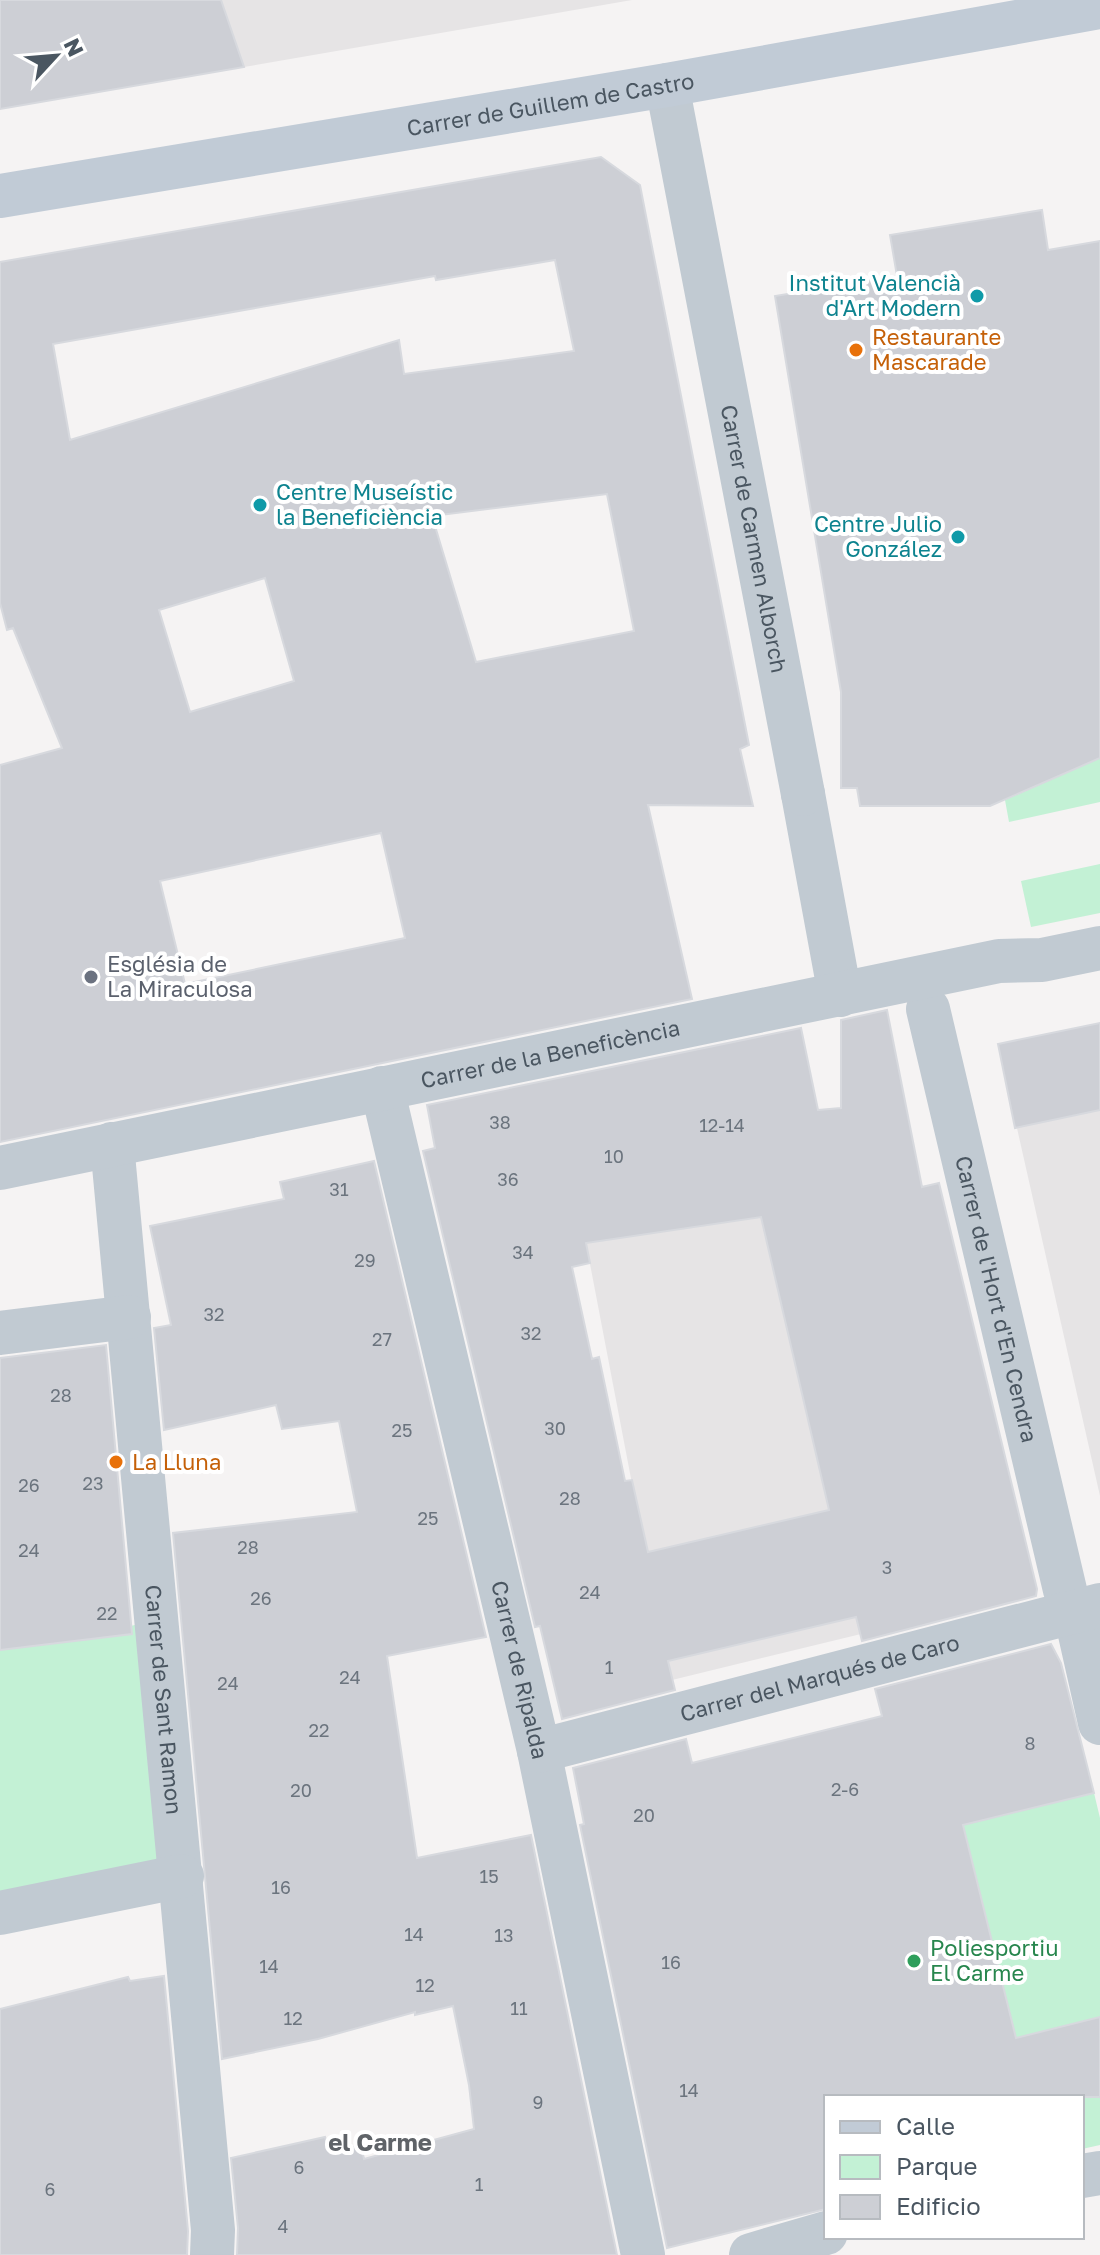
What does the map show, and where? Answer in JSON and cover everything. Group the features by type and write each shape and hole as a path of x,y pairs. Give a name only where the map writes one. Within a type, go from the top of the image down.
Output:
{"main road":[{"name":"Carrer de Guillem de Castro","path":"0,196 667,85 1100,7"}],"street":[{"name":"Carrer de Carmen Alborch","path":"667,85 840,995"},
{"name":"Carrer de la Beneficència","path":"0,1168 999,961 1042,960 1100,948"},
{"name":"Carrer de l'Hort d'En Cendra","path":"928,1009 1080,1602 1100,1723"},
{"name":"Carrer de Ripalda","path":"382,1088 539,1751 643,2255"},
{"name":"Carrer de Sant Ramon","path":"112,1144 182,1876 213,2230 212,2255"},
{"path":"0,1333 129,1317"},
{"name":"Carrer del Marqués de Caro","path":"539,1751 1080,1602"},
{"path":"0,1913 182,1876"},
{"path":"751,2255 824,2234"}],"shaded area":[{"path":"221,0 632,0 244,67"},
{"path":"1100,1023 1100,1496 998,1044"},
{"path":"939,1183 991,1400 861,1634 672,1680 586,1243 736,1220"}],"green space":[{"path":"1100,758 1100,802 1009,822 1005,800"},
{"path":"1100,864 1100,913 1031,927 1021,881"},
{"path":"143,1623 166,1862 0,1903 0,1650 110,1637 110,1631"},
{"name":"Poliesportiu El Carme","path":"1094,1793 1100,1818 1100,2145 1084,2149 1084,2095 825,2095 711,1887"}],"building":[{"path":"0,0 221,0 244,67 0,109"},
{"name":"Centre Museístic la Beneficiència","path":"601,157 640,185 749,745 740,749 753,806 648,805 692,999 0,1142 0,765 62,748 13,628 7,630 0,603 0,262","holes":["555,260 574,351 404,374 399,340 70,440 53,344 435,276 436,280","607,494 634,631 476,662 432,516","265,578 294,681 190,712 159,610","381,833 405,938 185,984 160,881"]},
{"name":"Centre Julio González","path":"1042,210 1048,250 1100,241 1100,758 990,806 860,806 857,788 841,788 841,692 775,296 897,276 890,235"},
{"path":"887,1010 922,1187 939,1183 1037,1589 1036,1596 862,1641 856,1617 668,1661 675,1690 562,1719 540,1626 535,1627 423,1151 435,1148 427,1105 801,1028 818,1110 841,1108 841,1020","holes":["761,1217 829,1510 648,1552 632,1480 625,1481 599,1357 592,1359 572,1267 590,1263 586,1243"]},
{"path":"1100,1023 1100,1110 1015,1128 998,1044"},
{"path":"374,1161 486,1637 387,1656 417,1858 531,1835 617,2255 237,2255 238,2228 231,2158 325,2137 330,2153 361,2145 364,2159 474,2129 469,2085 453,2006 415,2015 415,2012 318,2039 222,2059 173,1533 357,1512 339,1421 282,1429 276,1405 164,1430 154,1328 171,1325 150,1226 284,1199 280,1182"},
{"path":"106,1345 132,1634 0,1650 0,1358"},
{"path":"1051,1644 1061,1663 1094,1793 963,1825 1016,2038 1100,2017 1100,2097 824,2095 824,2209 667,2248 580,1825 584,1824 573,1768 686,1739 692,1763 882,1716 875,1689"},
{"path":"164,1976 188,2231 187,2255 0,2255 0,2009 128,1977 130,1981"}],"place":[{"name":"Institut Valencià d'Art Modern","path":"977,296"},
{"name":"Restaurante Mascarade","path":"856,350"},
{"name":"Centre Museístic la Beneficiència","path":"260,505"},
{"name":"Centre Julio González","path":"958,537"},
{"name":"Església de La Miraculosa","path":"91,977"},
{"name":"La Lluna","path":"116,1462"},
{"name":"Poliesportiu El Carme","path":"914,1961"}],"district":[{"name":"el Carme","path":"380,2143"}]}
